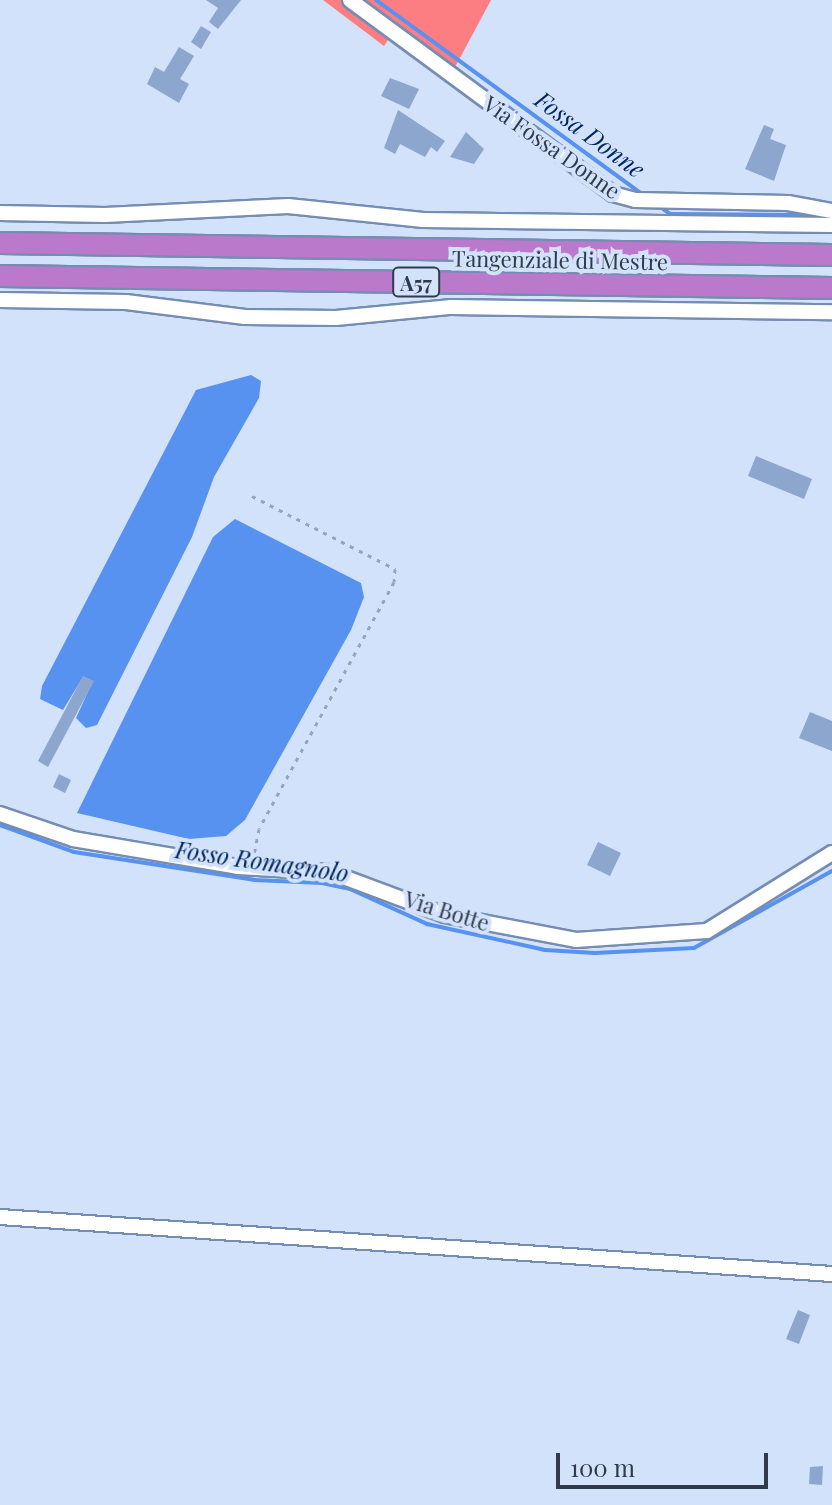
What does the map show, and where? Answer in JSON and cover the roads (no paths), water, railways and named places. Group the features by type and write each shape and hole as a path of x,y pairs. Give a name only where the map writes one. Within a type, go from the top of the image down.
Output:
{"highway":[{"name":"Tangenziale di Mestre","path":"0,243 832,255"},
{"name":"Tangenziale di Mestre","path":"0,276 832,288"}],"street":[{"name":"Via Fossa Donne","path":"350,0 613,194 635,200 671,198 832,211"},
{"path":"0,213 105,215 288,206 423,220 832,225"},
{"path":"0,300 126,302 245,317 336,318 451,307 832,312"},
{"name":"Via Botte","path":"0,814 73,839 254,867 330,872 445,915 536,936 629,940 707,931 832,853"},
{"path":"0,1217 832,1274"}],"water":[{"path":"251,375 261,381 259,398 214,477 192,537 97,725 86,728 76,718 93,681 83,677 63,710 40,699 42,686 196,390"},
{"path":"235,519 361,583 364,597 351,630 245,820 226,836 189,839 77,813 213,537"}],"waterway":[{"name":"Fossa Donne","path":"376,0 642,194"},
{"name":"Fossa Donne","path":"659,206 670,214 811,215"},
{"name":"Fosso Romagnolo","path":"0,825 74,852 254,880 322,883 350,889 427,924 545,950 595,953 694,948 832,871"}]}
